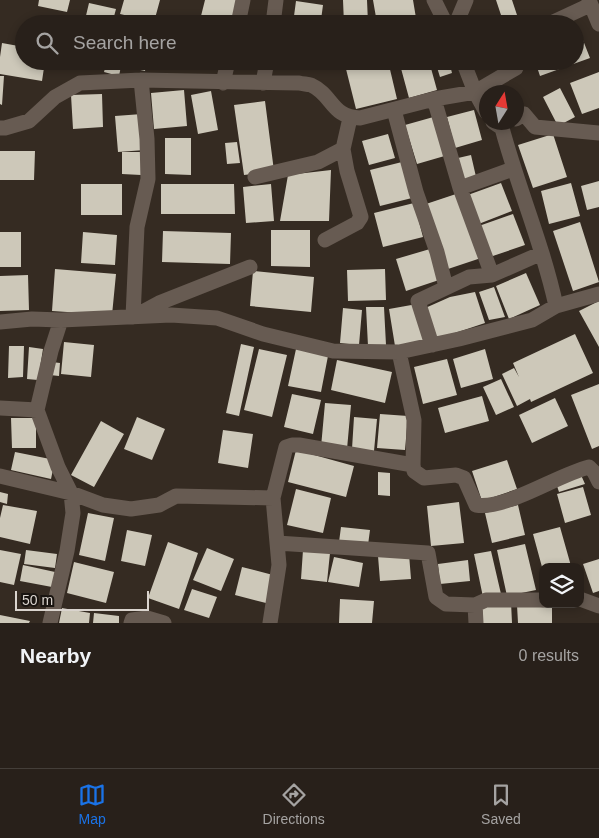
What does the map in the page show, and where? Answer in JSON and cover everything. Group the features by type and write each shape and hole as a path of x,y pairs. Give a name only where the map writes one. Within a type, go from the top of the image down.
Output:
{"street":[{"path":"240,15 243,0"},
{"path":"274,15 276,0"},
{"path":"434,0 442,15"},
{"path":"459,15 466,0"},
{"path":"566,15 590,2 599,24"},
{"path":"223,82 226,70"},
{"path":"263,83 265,70"},
{"path":"466,70 479,99"},
{"path":"0,128 29,121 55,97 80,83 141,80 299,83 312,85 329,100 339,113 350,118 360,118 434,99 475,92 513,70"},
{"path":"133,317 137,227 148,179 147,139 141,80"},
{"path":"434,99 460,188 492,276"},
{"path":"394,110 416,192 446,287"},
{"path":"524,114 536,127 599,132"},
{"path":"325,240 357,224 361,217 347,171 343,150 350,118"},
{"path":"503,130 513,169 549,274 556,306"},
{"path":"255,177 318,162 343,150"},
{"path":"460,188 513,169"},
{"path":"432,345 418,301 469,277 492,276 542,253"},
{"path":"133,317 159,302 250,267"},
{"path":"0,322 32,319 61,320 171,315 217,318 263,334 332,351 399,352 532,320 556,306 599,294"},
{"path":"50,623 67,551 73,513 70,492 58,467 37,410 51,351 61,320"},
{"path":"399,352 414,420 414,471 424,478 456,475 464,478 476,505 484,506 500,503 589,467 599,482"},
{"path":"0,408 37,410"},
{"path":"270,623 279,565 279,548 273,498 286,447 292,444 413,465"},
{"path":"0,476 70,492 103,505 131,509 159,504 176,496 273,498"},
{"path":"277,543 428,553 436,597 446,604 475,605 486,600 539,600"},
{"path":"584,600 599,606"},
{"path":"475,605 476,623"},
{"path":"131,623 132,620 147,618 164,623"}],"building":[{"path":"39,0 70,0 67,12 38,6"},
{"path":"124,0 160,0 156,15 120,14"},
{"path":"205,0 240,0 236,15 201,15"},
{"path":"343,0 367,0 368,15 344,15"},
{"path":"373,0 413,0 416,15 376,15"},
{"path":"496,0 512,0 517,15 501,15"},
{"path":"296,1 323,5 322,15 294,15"},
{"path":"89,3 116,9 114,15 86,15"},
{"path":"2,43 15,45 15,70 44,70 42,81 0,74"},
{"path":"584,43 590,58 584,60"},
{"path":"105,70 120,70 119,76 104,72"},
{"path":"346,70 390,70 397,99 356,109"},
{"path":"401,70 431,70 437,90 409,98"},
{"path":"438,70 451,70 452,73 440,77"},
{"path":"538,70 557,70 540,76"},
{"path":"599,72 599,108 582,114 570,83"},
{"path":"0,76 4,76 2,105 0,104"},
{"path":"560,88 575,117 558,126 543,97"},
{"path":"184,90 187,126 154,129 151,93"},
{"path":"211,91 218,130 198,134 191,95"},
{"path":"102,94 103,127 73,129 71,95"},
{"path":"265,101 274,171 244,175 234,105"},
{"path":"474,110 482,140 455,148 447,117"},
{"path":"142,114 145,150 118,152 115,116"},
{"path":"437,116 448,155 417,164 405,125"},
{"path":"388,134 395,158 369,165 362,141"},
{"path":"553,134 567,177 533,188 518,145"},
{"path":"165,138 191,138 191,175 165,174"},
{"path":"237,142 240,163 227,164 225,143"},
{"path":"0,151 35,151 34,180 0,180"},
{"path":"122,152 142,152 141,175 122,174"},
{"path":"471,155 477,181 464,184 458,158"},
{"path":"402,162 412,198 380,206 370,170"},
{"path":"331,170 329,221 280,221 288,175"},
{"path":"599,181 599,207 587,210 581,186"},
{"path":"501,183 512,211 476,225 465,196"},
{"path":"571,183 580,216 549,224 541,191"},
{"path":"81,184 122,184 122,215 81,215"},
{"path":"161,184 234,184 235,214 161,214"},
{"path":"271,184 274,221 246,223 243,187"},
{"path":"459,193 481,258 448,269 426,204"},
{"path":"414,203 423,237 383,247 374,213"},
{"path":"513,214 525,245 487,258 476,227"},
{"path":"580,222 599,282 573,291 553,231"},
{"path":"271,230 310,230 310,267 271,266"},
{"path":"163,231 231,233 230,264 162,262"},
{"path":"0,232 21,232 21,267 0,267"},
{"path":"83,232 117,235 115,265 81,263"},
{"path":"430,249 439,280 406,291 396,259"},
{"path":"55,269 116,274 112,315 52,311"},
{"path":"385,269 386,300 348,301 347,270"},
{"path":"253,271 314,277 311,312 250,306"},
{"path":"526,273 540,305 509,319 496,286"},
{"path":"28,275 29,310 0,311 0,276"},
{"path":"494,287 505,317 489,320 479,292"},
{"path":"475,292 485,323 434,340 423,309 450,297"},
{"path":"599,301 599,347 579,311"},
{"path":"417,304 424,341 395,346 389,309"},
{"path":"366,307 384,307 386,345 368,346"},
{"path":"343,308 362,310 359,345 340,343"},
{"path":"575,334 593,373 531,402 530,399 517,406 502,374 514,368 519,377 513,363"},
{"path":"64,342 94,345 91,377 61,374"},
{"path":"241,344 254,347 239,416 226,413"},
{"path":"9,346 24,346 23,377 8,378"},
{"path":"29,347 43,349 38,380 27,379"},
{"path":"259,349 287,355 272,417 244,410"},
{"path":"296,349 328,356 321,392 288,386"},
{"path":"485,349 493,379 461,388 453,359"},
{"path":"447,359 457,395 423,404 414,367"},
{"path":"337,360 392,372 385,403 331,390"},
{"path":"52,362 60,363 59,376 50,375"},
{"path":"501,379 514,407 496,415 483,387"},
{"path":"599,384 599,446 592,449 571,395"},
{"path":"292,394 321,400 313,434 284,427"},
{"path":"482,396 489,421 445,433 438,408"},
{"path":"555,398 568,426 532,443 519,415"},
{"path":"325,403 351,405 347,449 321,447"},
{"path":"380,414 408,416 405,450 377,448"},
{"path":"137,417 165,429 152,460 124,449"},
{"path":"354,417 377,419 374,451 352,449"},
{"path":"11,418 36,418 36,448 12,448"},
{"path":"101,421 124,434 94,487 71,475"},
{"path":"223,430 253,434 248,468 218,463"},
{"path":"296,450 354,466 346,497 288,482"},
{"path":"15,452 55,460 51,479 11,470"},
{"path":"507,460 517,489 482,501 472,471"},
{"path":"378,472 390,473 390,496 378,495"},
{"path":"581,475 585,484 559,492 556,483"},
{"path":"583,487 591,515 565,523 557,494"},
{"path":"296,489 331,498 323,533 287,525"},
{"path":"0,492 8,494 7,504 0,502"},
{"path":"459,502 464,543 431,546 427,506"},
{"path":"3,505 37,511 30,544 0,537 0,518"},
{"path":"518,505 525,535 492,543 485,513"},
{"path":"88,513 114,518 105,561 79,555"},
{"path":"341,527 370,530 368,545 339,542"},
{"path":"560,527 570,563 541,563 533,534"},
{"path":"127,530 152,535 145,566 121,561"},
{"path":"168,542 198,553 179,609 148,598"},
{"path":"525,544 536,590 507,596 497,550"},
{"path":"207,548 234,559 221,591 193,580"},
{"path":"0,550 21,554 14,585 0,582"},
{"path":"26,550 57,554 55,568 24,564"},
{"path":"303,550 330,553 327,582 301,579"},
{"path":"491,551 501,594 483,597 474,554"},
{"path":"409,554 411,579 380,581 378,556"},
{"path":"334,557 363,563 359,587 328,582"},
{"path":"599,559 599,591 593,593 584,564"},
{"path":"468,560 470,581 440,584 438,564"},
{"path":"74,562 114,572 106,603 67,593"},
{"path":"23,565 55,572 52,587 20,581"},
{"path":"242,567 273,575 266,603 235,595"},
{"path":"192,589 217,597 209,618 184,610"},
{"path":"340,599 374,601 372,623 339,623"},
{"path":"511,602 512,623 483,623 482,604"},
{"path":"517,605 552,608 552,623 518,623"},
{"path":"62,608 90,613 89,623 59,623"},
{"path":"94,613 119,616 119,623 93,623"},
{"path":"0,615 30,621 29,623 0,623"}]}
